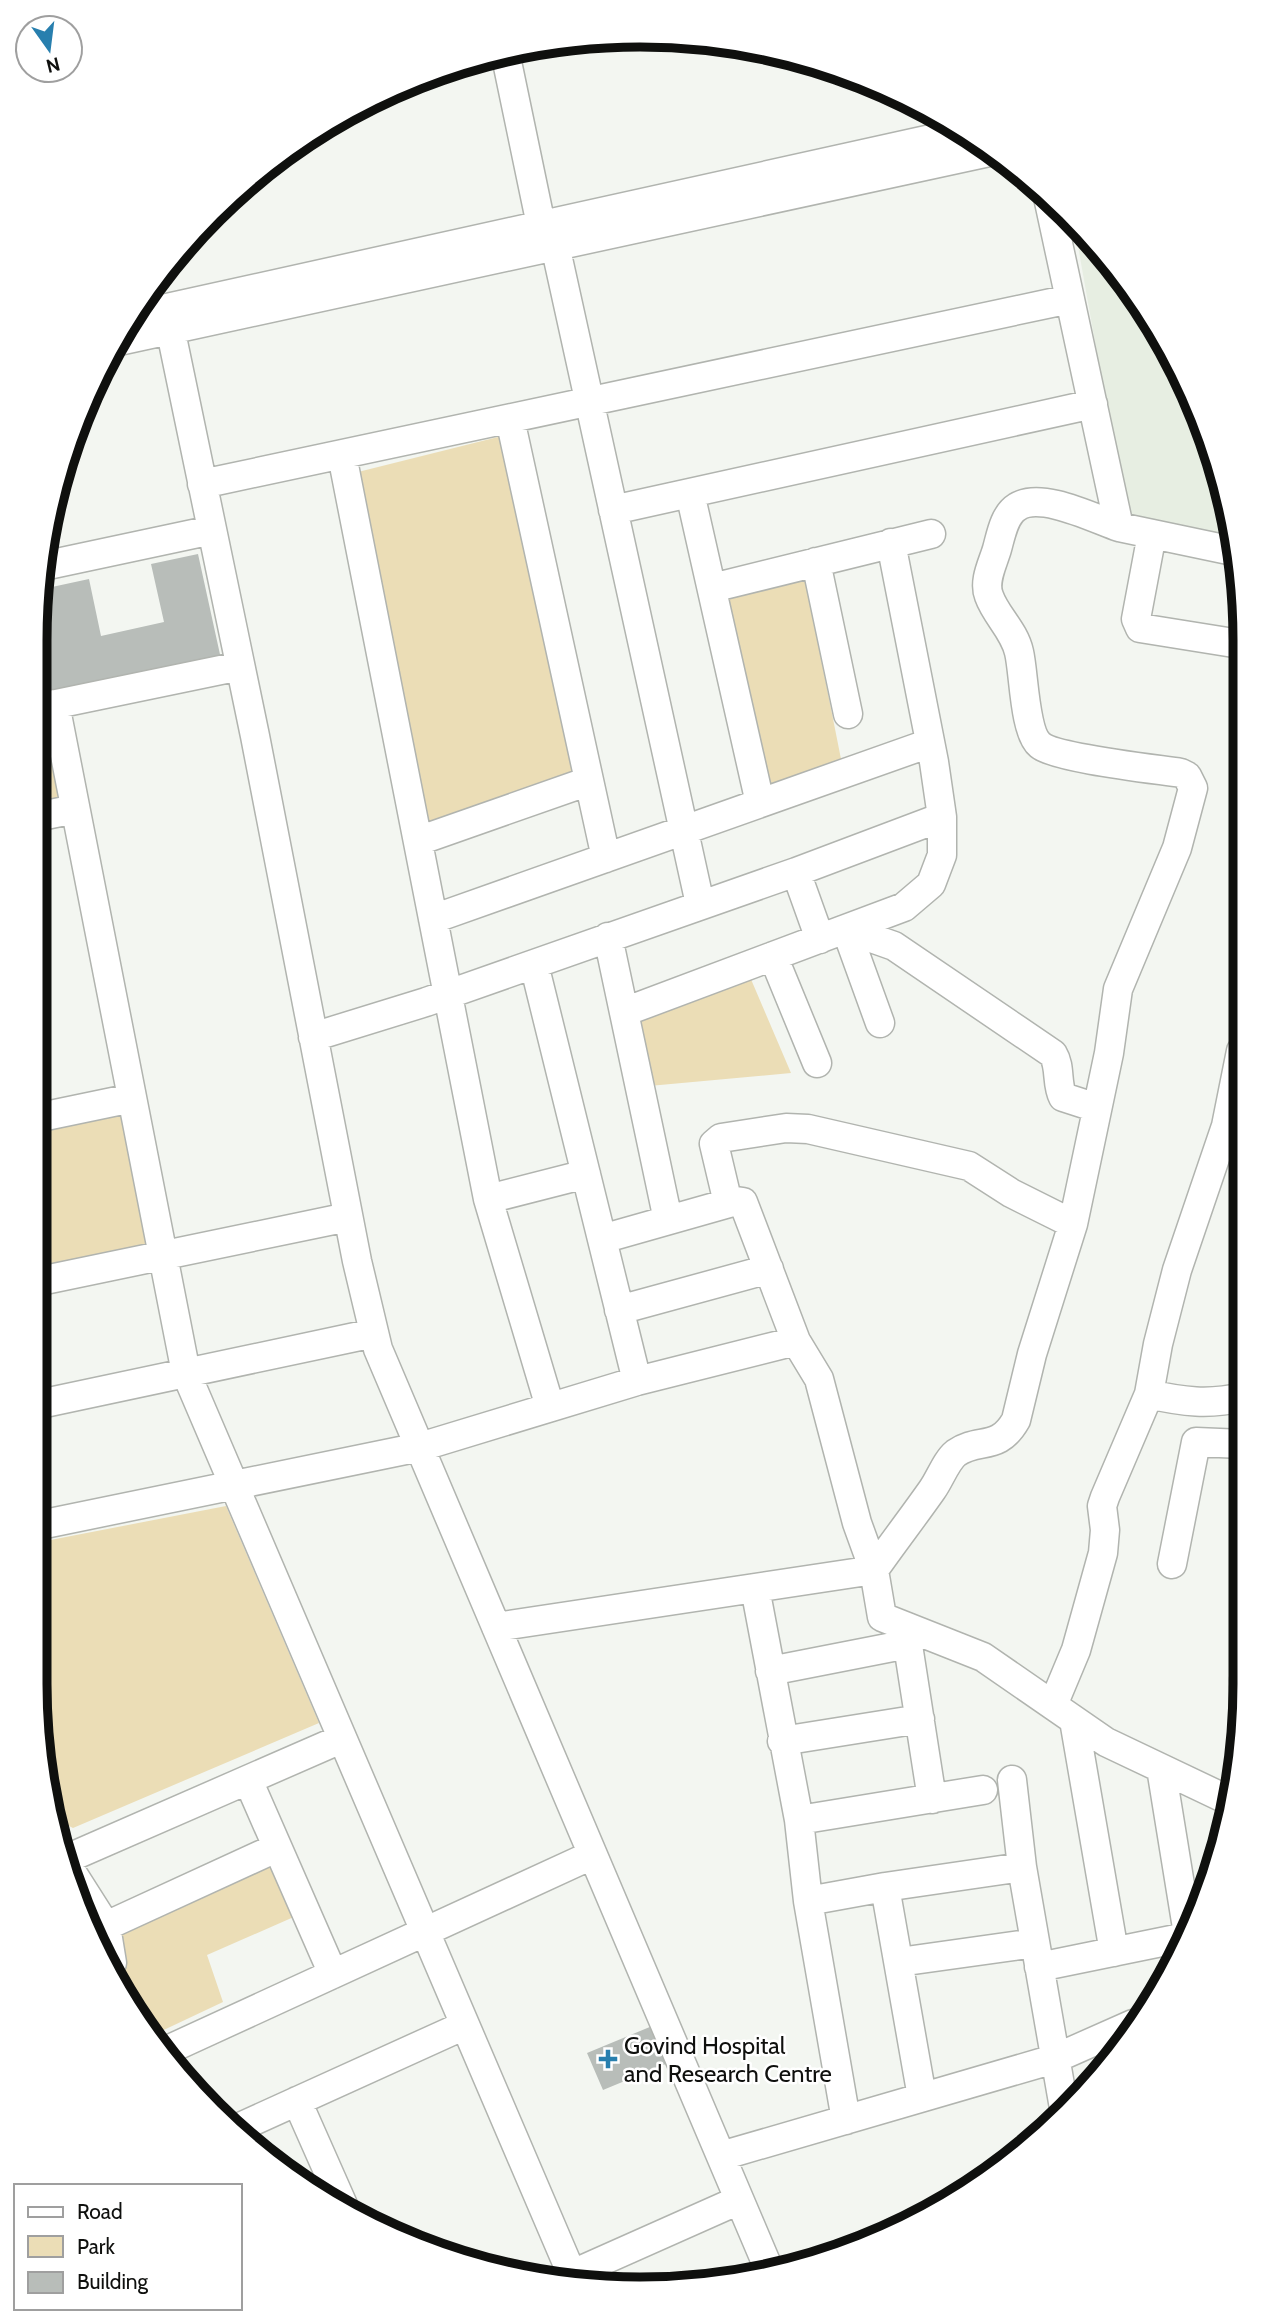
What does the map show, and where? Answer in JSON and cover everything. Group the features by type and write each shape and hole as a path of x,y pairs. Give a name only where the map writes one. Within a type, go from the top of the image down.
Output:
{"street":[{"path":"507,63 589,402 700,904"},
{"path":"133,334 168,319 548,235 950,135"},
{"path":"548,235 979,154"},
{"path":"1052,214 1119,527"},
{"path":"202,484 1070,299"},
{"path":"143,317 168,319"},
{"path":"168,319 240,666 348,1217 378,1349 766,2263"},
{"path":"613,510 1093,404"},
{"path":"510,419 606,858"},
{"path":"342,455 488,1199 550,1407"},
{"path":"690,493 760,803"},
{"path":"496,1627 874,1570 934,1488 955,1454 975,1445 992,1443 1012,1428 1073,1224 1109,1053 1118,989 1177,848 1193,788 1187,776 1181,773 1069,755 1040,745 1034,737 1029,719 1014,636 988,595 987,582 1008,517 1018,506 1037,501 1119,527 1226,549"},
{"path":"52,564 212,530"},
{"path":"712,588 931,534"},
{"path":"1152,534 1136,619 1140,628 1233,643"},
{"path":"624,1012 904,907 931,884 942,855 942,817 891,543"},
{"path":"816,562 848,714"},
{"path":"47,706 240,666"},
{"path":"47,710 75,808 186,1373 569,2272"},
{"path":"433,919 930,743"},
{"path":"418,841 589,781"},
{"path":"47,814 75,808"},
{"path":"313,1037 447,995 796,872 942,817"},
{"path":"796,872 833,934 880,1023"},
{"path":"833,934 894,946 1053,1054 1063,1097 1097,1108"},
{"path":"608,937 668,1220"},
{"path":"773,956 817,1063"},
{"path":"534,964 637,1381"},
{"path":"1114,1952 1064,1712 1076,1650 1103,1553 1104,1497 1149,1394 1158,1344 1177,1269 1226,1126 1233,1091"},
{"path":"47,1116 132,1098"},
{"path":"728,1203 714,1144 721,1138 796,1128 969,1166 1011,1193 1073,1224"},
{"path":"488,1199 586,1174"},
{"path":"602,1239 728,1203 740,1200 743,1202 796,1342 819,1379 857,1523 874,1570 882,1617 906,1635 983,1657 1106,1742 1222,1797"},
{"path":"47,1276 348,1217"},
{"path":"619,1310 769,1269"},
{"path":"47,1402 374,1333"},
{"path":"47,1524 420,1447 637,1381 796,1342"},
{"path":"1149,1394 1197,1403 1219,1403 1233,1400"},
{"path":"1172,1564 1196,1442 1233,1444"},
{"path":"755,1588 799,1820 808,1901 846,2120"},
{"path":"770,1671 906,1635"},
{"path":"906,1635 932,1799"},
{"path":"782,1741 920,1719"},
{"path":"73,1856 341,1739"},
{"path":"1161,1768 1184,1919"},
{"path":"248,1780 333,1974"},
{"path":"1012,1780 1023,1867 1062,2100"},
{"path":"799,1820 984,1790"},
{"path":"106,1926 276,1848"},
{"path":"172,2048 592,1855"},
{"path":"808,1901 885,1886 1023,1867"},
{"path":"885,1886 922,2097"},
{"path":"86,1895 106,1926 110,1949"},
{"path":"898,1962 1114,1952 1176,1938"},
{"path":"244,2125 465,2025"},
{"path":"720,2156 1054,2059 1121,2029"},
{"path":"298,2101 338,2193"},
{"path":"577,2273 739,2200"}],"shaded area":[{"path":"1077,239 1133,311 1172,378 1201,449 1213,487 1224,542 1127,522"}],"green space":[{"path":"502,436 575,778 425,824 354,473"},
{"path":"803,568 841,759 764,786 720,591"},
{"path":"47,716 65,798 47,802"},
{"path":"750,977 791,1073 649,1086 634,1019"},
{"path":"122,1112 151,1247 48,1269 47,1128"},
{"path":"226,1506 319,1723 73,1828 64,1824 52,1761 49,1723 47,1541"},
{"path":"268,1857 296,1916 207,1955 223,2002 160,2032 125,1976 118,1927"}],"building":[{"path":"198,554 221,659 47,697 50,587 89,579 101,636 164,622 151,564"},
{"path":"657,2024 673,2061 603,2090 587,2053"}],"place":[{"name":"Govind Hospital and Research Centre","path":"608,2059"}]}
